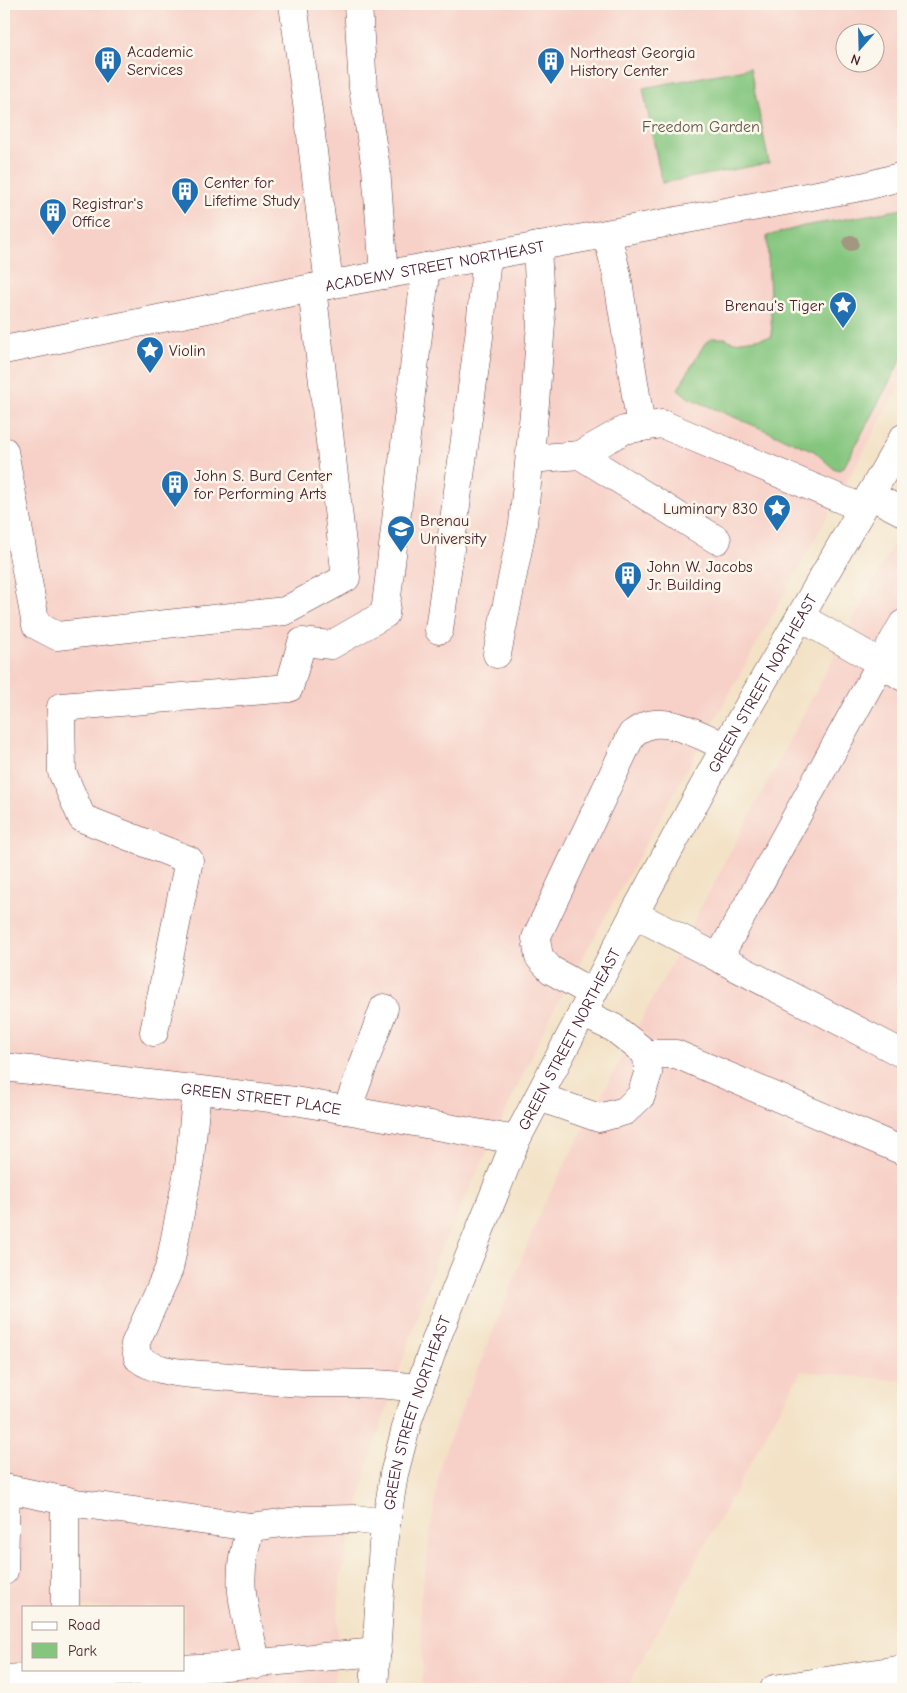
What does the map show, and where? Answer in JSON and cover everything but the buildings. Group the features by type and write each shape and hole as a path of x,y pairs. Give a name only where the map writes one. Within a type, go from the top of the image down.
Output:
{"main road":[{"path":"4,451 36,625 57,636 285,612 346,578 320,286 309,118 293,4"},
{"path":"358,4 363,88 376,168 384,275"},
{"name":"ACADEMY STREET NORTHEAST","path":"4,350 320,286 866,186 903,176"},
{"path":"607,234 617,275 641,427"},
{"path":"496,654 523,524 530,459 541,323 537,246"},
{"path":"439,630 456,491 479,336 487,256"},
{"path":"154,1032 189,860 82,818 62,772 61,707 289,688 302,642 331,645 385,614 426,267"},
{"path":"530,459 580,455 624,430 662,424 866,502 903,512"},
{"name":"GREEN STREET NORTHEAST","path":"374,1689 383,1544 394,1474 419,1389 476,1236 516,1140 634,914 725,747 866,502 901,449"},
{"path":"580,455 717,540"},
{"path":"800,617 892,670"},
{"path":"719,957 892,670 903,624"},
{"path":"725,747 672,725 648,725 632,734 536,938 539,957 614,1028 647,1054 676,1054 903,1151"},
{"path":"634,914 903,1054"},
{"path":"347,1110 384,1008"},
{"path":"539,1096 599,1118 625,1111 641,1096 648,1073 647,1054"},
{"name":"GREEN STREET PLACE","path":"4,1067 295,1101 516,1140"},
{"path":"198,1090 189,1167 169,1269 135,1344 138,1358 159,1369 201,1374 312,1383 391,1384 419,1389"},
{"path":"4,1571 5,1488 64,1500 250,1527 306,1520 356,1519 386,1523"},
{"path":"64,1500 66,1606"},
{"path":"250,1527 242,1551 240,1582 257,1664"},
{"path":"185,1667 257,1664 377,1652"},
{"path":"774,1689 903,1669"},
{"path":"4,1679 66,1673 130,1670"}],"shaded area":[{"name":"Brenau University","path":"4,4 898,4 903,30 903,380 552,1013 437,1258 369,1461 340,1580 334,1689 4,1689"},
{"path":"903,526 903,1381 801,1371 626,1689 423,1689 420,1604 441,1461 543,1206"}],"green space":[{"name":"Freedom Garden","path":"750,68 769,163 662,183 643,88"},
{"path":"903,209 903,356 844,467 839,470 833,468 814,451 689,398 678,389 705,343 712,338 725,338 733,342 772,337 767,236 804,226"}],"place":[{"name":"Academic Services","path":"108,84"},
{"name":"Northeast Georgia History Center","path":"551,85"},
{"name":"Center for Lifetime Study","path":"185,215"},
{"name":"Registrar's Office","path":"53,236"},
{"name":"Brenau's Tiger","path":"843,329"},
{"name":"Violin","path":"150,374"},
{"name":"John S. Burd Center for Performing Arts","path":"175,508"},
{"name":"Luminary 830","path":"777,532"},
{"name":"Brenau University","path":"401,553"},
{"name":"John W. Jacobs Jr. Building","path":"628,599"}]}
